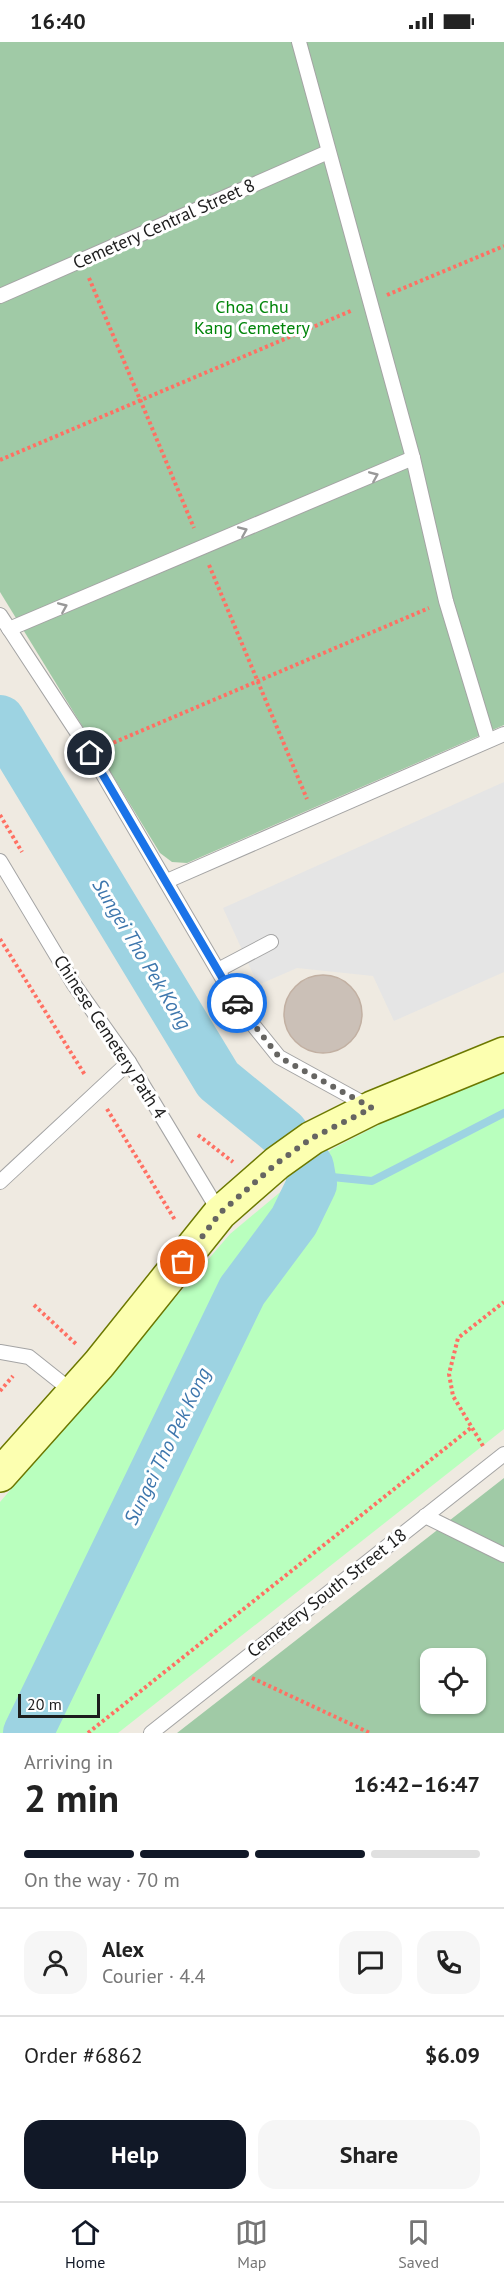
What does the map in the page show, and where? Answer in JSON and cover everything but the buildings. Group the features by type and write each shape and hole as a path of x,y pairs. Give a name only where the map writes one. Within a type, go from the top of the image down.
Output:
{"street":[{"path":"0,1475 99,1365 220,1213 277,1163 312,1138 372,1108 504,1054"}],"lane":[{"path":"299,42 413,458 446,601 488,740"},
{"name":"Cemetery Central Street 8","path":"0,296 328,152"},
{"path":"9,629 413,458"},
{"path":"0,615 90,753 241,1010 279,1057 372,1108"},
{"path":"167,881 504,734"},
{"name":"Chinese Cemetery Path 4","path":"0,861 73,983 129,1062 220,1213"},
{"path":"218,970 271,942"},
{"path":"0,1182 129,1062"},
{"path":"0,1352 29,1357 75,1393"},
{"name":"Cemetery South Street 18","path":"151,1733 504,1454"},
{"path":"425,1516 504,1555"}],"path":[{"path":"0,460 504,246"},
{"path":"90,753 446,601"},
{"path":"492,1462 453,1396 449,1374 458,1338 504,1302"},
{"path":"34,1305 99,1365"},
{"path":"88,1733 472,1427"},
{"path":"232,1668 370,1733"}],"green space":[{"name":"Choa Chu Kang Cemetery","path":"0,42 504,42 504,725 187,863 172,862 160,853 0,592"},
{"path":"504,1072 504,1429 118,1733 0,1733 0,1502 230,1234 332,1149 392,1118"},
{"path":"504,1478 504,1733 177,1733"}],"shaded area":[{"path":"504,782 504,972 394,1021 373,976 297,968 258,985 223,908"}],"waterway":[{"name":"Sungei Tho Pek Kong","path":"0,720 218,1080 283,1133 309,1167 312,1184 294,1221 242,1291 28,1733"},
{"name":"Sungei Tho Pek Kong","path":"309,1167 332,1177 372,1181 504,1113"}],"way so far":[{"path":"183,1262 220,1213 277,1163 312,1138 372,1108 317,1080 279,1057 237,1003"}],"route":[{"path":"90,753 237,1003"}]}
